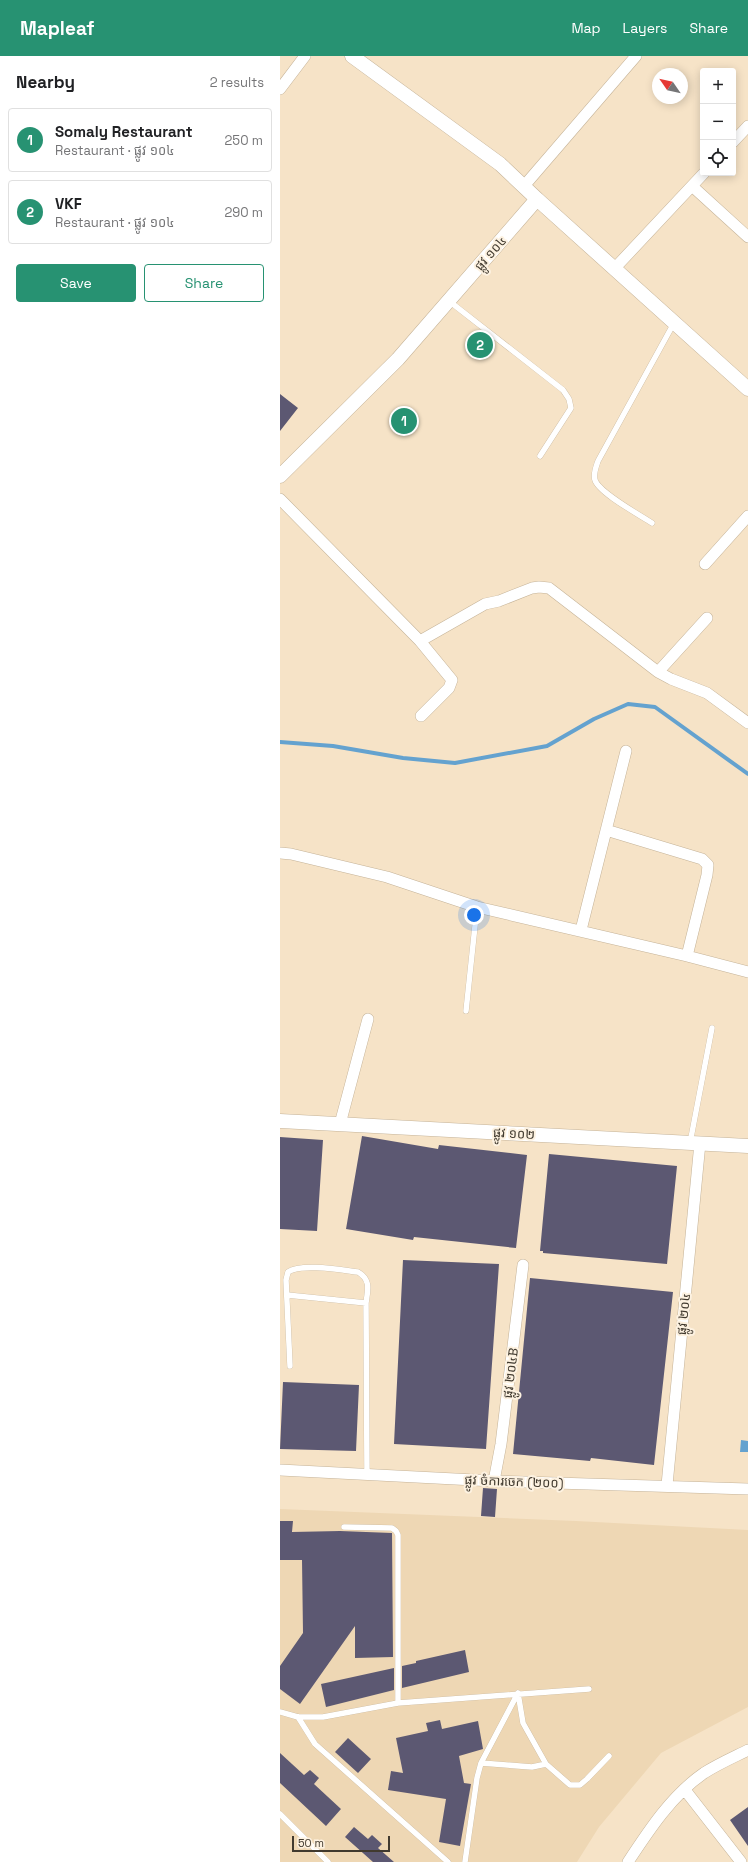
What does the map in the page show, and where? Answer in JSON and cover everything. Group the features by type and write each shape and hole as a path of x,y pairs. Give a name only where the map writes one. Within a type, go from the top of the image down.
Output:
{"street":[{"path":"280,89 305,56"},
{"path":"352,56 500,164 748,389"},
{"path":"524,186 636,56"},
{"path":"735,140 748,126"},
{"path":"614,269 701,176"},
{"path":"692,186 748,237"},
{"name":"ផ្លូវ ១០៤","path":"280,476 398,359 537,198"},
{"path":"280,498 420,640 433,654 452,680 449,688 421,716"},
{"path":"705,564 748,516"},
{"path":"420,640 485,604 500,601 538,586 549,588 658,672 671,679 707,693 748,723"},
{"path":"658,672 706,618"},
{"path":"581,930 626,751"},
{"path":"606,830 702,859 708,865 707,875 687,956"},
{"path":"280,853 291,854 388,877 477,907 581,930 748,972"},
{"path":"340,1124 368,1019"},
{"name":"ផ្លូវ ១០២","path":"280,1121 748,1146"},
{"name":"ផ្លូវ ២០៤","path":"667,1485 695,1143"},
{"name":"ផ្លូវ ២០៤B","path":"494,1481 501,1444 523,1265"},
{"name":"ផ្លូវ ចំការចេក (២០០)","path":"280,1470 494,1481 667,1485 748,1489"},
{"path":"628,1862 656,1820 685,1790 704,1773 748,1750"},
{"path":"685,1790 741,1862"}],"lane":[{"path":"449,301 563,390 569,399 571,408 540,456"},
{"path":"652,523 603,491 595,481 594,474 598,462 674,323"},
{"path":"466,1011 477,907"},
{"path":"695,1143 712,1028"},
{"path":"290,1366 286,1280 288,1272 293,1268 358,1272 365,1276 369,1283 366,1303 367,1475"},
{"path":"287,1295 366,1303"},
{"path":"344,1527 392,1528 398,1535 398,1703"},
{"path":"280,1712 298,1717 323,1717 398,1703 518,1693 589,1689"},
{"path":"465,1862 477,1778 481,1763 518,1693"},
{"path":"518,1693 523,1724 546,1764 570,1785 580,1784 587,1779 609,1756"},
{"path":"298,1717 315,1744 448,1862"},
{"path":"481,1763 532,1767 546,1764"},
{"path":"280,1814 328,1862"}],"shaded area":[{"path":"280,1509 576,1521 748,1530 748,1707 661,1753 599,1827 577,1862 280,1862"}],"water":[{"path":"741,1440 748,1441 748,1452 740,1452"}],"building":[{"path":"280,394 298,408 280,431"},
{"path":"362,1136 438,1149 439,1145 527,1155 516,1248 414,1237 413,1240 346,1229"},
{"path":"280,1137 323,1140 317,1231 280,1229"},
{"path":"549,1154 677,1166 667,1264 543,1253 543,1251 540,1251"},
{"path":"403,1260 499,1264 486,1449 394,1444"},
{"path":"530,1278 673,1292 654,1465 591,1458 590,1461 513,1454"},
{"path":"283,1382 359,1385 356,1451 280,1449"},
{"path":"483,1488 497,1489 495,1517 481,1516"},
{"path":"280,1521 293,1521 292,1532 340,1531 392,1533 393,1657 355,1658 355,1626 300,1704 280,1689 280,1666 303,1633 302,1560 280,1560"},
{"path":"465,1650 469,1672 402,1688 402,1666 416,1663 416,1661"},
{"path":"394,1668 394,1690 326,1707 321,1684"},
{"path":"440,1720 442,1729 478,1721 483,1749 459,1756 464,1783 471,1784 460,1846 439,1842 446,1799 388,1790 391,1771 403,1773 396,1738 428,1731 426,1723"},
{"path":"348,1738 371,1759 358,1773 335,1752"},
{"path":"280,1753 304,1775 310,1770 319,1778 314,1784 341,1809 326,1826 280,1783"},
{"path":"748,1807 748,1846 730,1820"},
{"path":"354,1827 368,1839 372,1835 382,1844 378,1848 394,1862 373,1862 345,1837"}],"waterway":[{"path":"280,742 333,746 403,758 455,763 547,746 594,719 628,704 655,707 748,774"}],"place":[{"name":"VKF","path":"480,345"},
{"name":"Somaly Restaurant","path":"404,421"}]}
